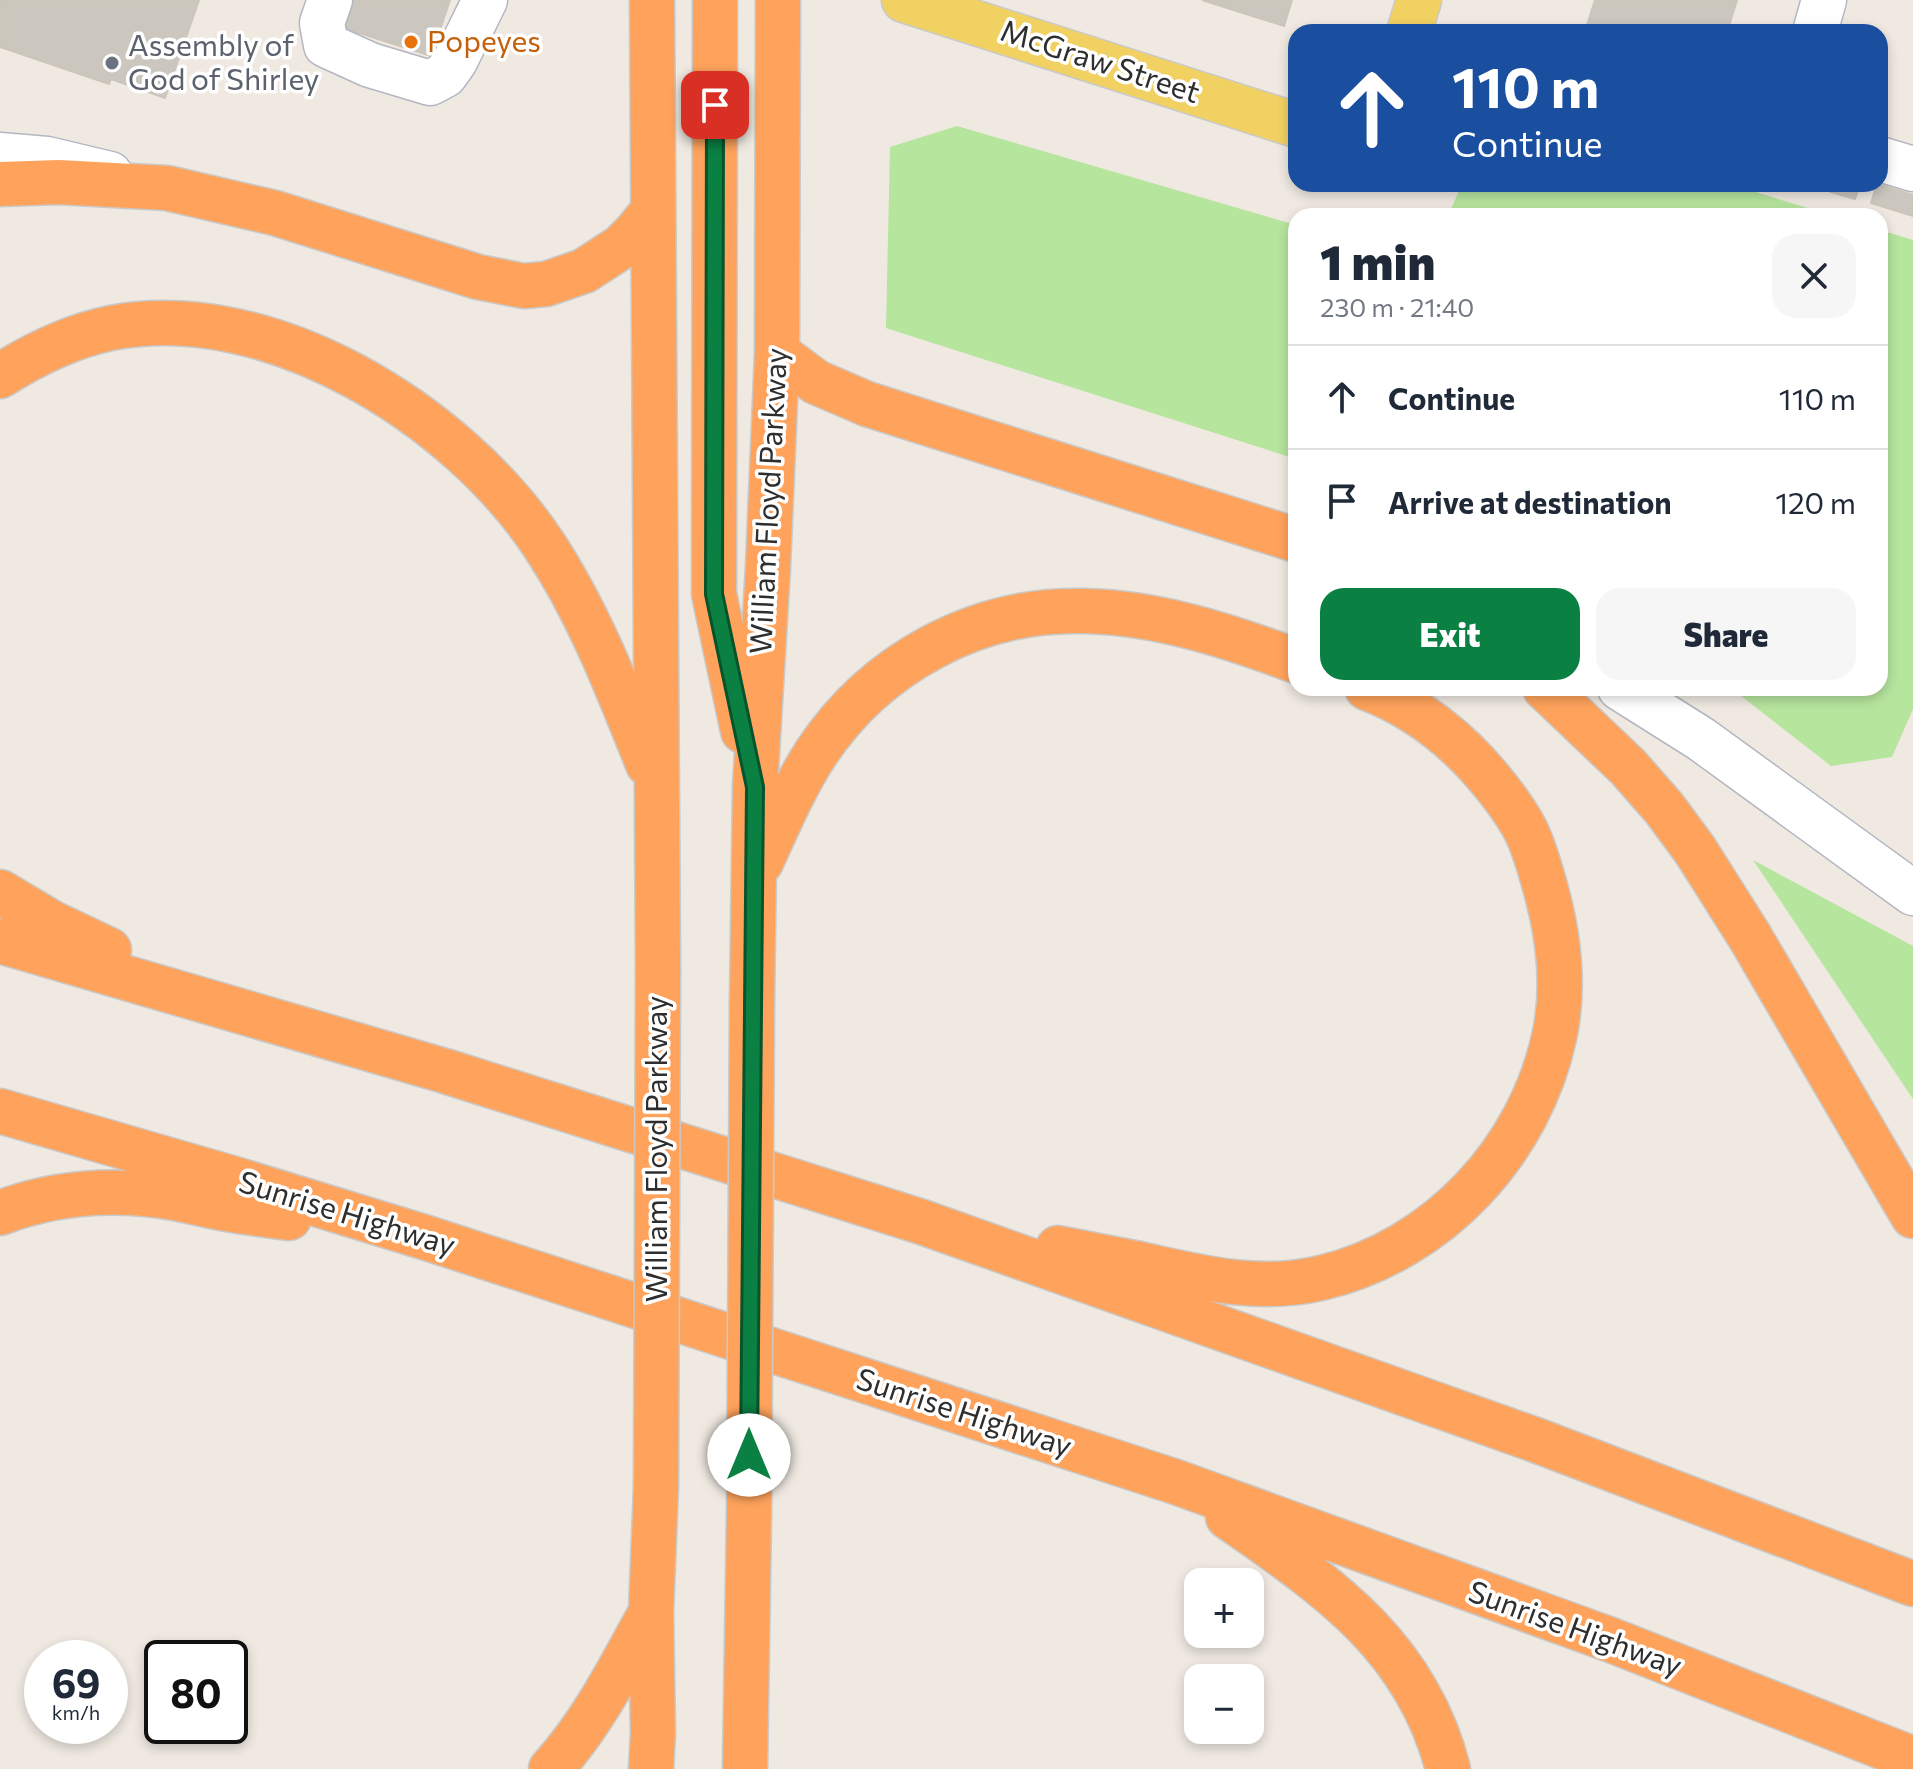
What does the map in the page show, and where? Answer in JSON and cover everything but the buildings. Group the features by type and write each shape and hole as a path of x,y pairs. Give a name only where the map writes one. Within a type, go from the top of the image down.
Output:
{"highway":[{"name":"William Floyd Parkway","path":"651,1769 651,1612 656,1487 658,970 652,0"},
{"path":"715,0 714,594 755,787"},
{"name":"William Floyd Parkway","path":"746,1766 753,877 777,353 778,0"},
{"path":"0,184 59,182 167,188 275,213 478,277 524,286 546,284 584,271 621,247 653,211"},
{"path":"0,376 28,359 109,328 151,323 200,324 290,346 375,387 453,444 487,476 544,544 596,640 657,786"},
{"path":"777,353 816,382 867,404 1288,537"},
{"path":"753,877 800,780 837,726 882,680 939,642 1007,618 1045,612 1084,611 1166,621 1288,658"},
{"path":"922,1222 1220,1281 1256,1285 1288,1283 1355,1268 1385,1254 1437,1223 1481,1181 1522,1125 1550,1053 1555,1030 1559,963 1556,933 1526,832 1508,801 1463,749 1408,707 1384,696"},
{"path":"1553,696 1628,767 1695,850 1744,926 1913,1216"},
{"path":"0,892 52,923 234,1009"},
{"path":"0,941 445,1071 922,1222 1541,1442 1913,1584"},
{"name":"Sunrise Highway","path":"0,1111 427,1238 1176,1482 1611,1640 1913,1759"},
{"path":"0,1213 58,1196 129,1193 427,1238"},
{"path":"1176,1482 1316,1579 1385,1645 1427,1711 1448,1769"},
{"path":"551,1769 591,1718 651,1612"}],"main road":[{"name":"McGraw Street","path":"904,0 1288,122"},
{"path":"1412,24 1419,0"}],"street":[{"path":"330,0 322,23 326,45 370,65 430,83 445,75 455,61 485,0"},
{"path":"1817,24 1824,0"},
{"path":"0,155 47,159 167,188"},
{"path":"1888,161 1913,169"},
{"path":"1633,696 1701,739 1913,893"}],"green space":[{"path":"957,126 1288,223 1288,456 886,328 890,147"},
{"path":"1458,192 1755,192 1808,208 1452,208"},
{"path":"1888,232 1913,240 1913,709 1892,757 1831,766 1741,696 1888,696"},
{"path":"1753,860 1913,946 1913,1099"}],"place":[{"name":"Popeyes","path":"411,42"},
{"name":"Assembly of God of Shirley","path":"112,63"}],"route":[{"path":"715,105 714,594 755,787 749,1455"}]}
